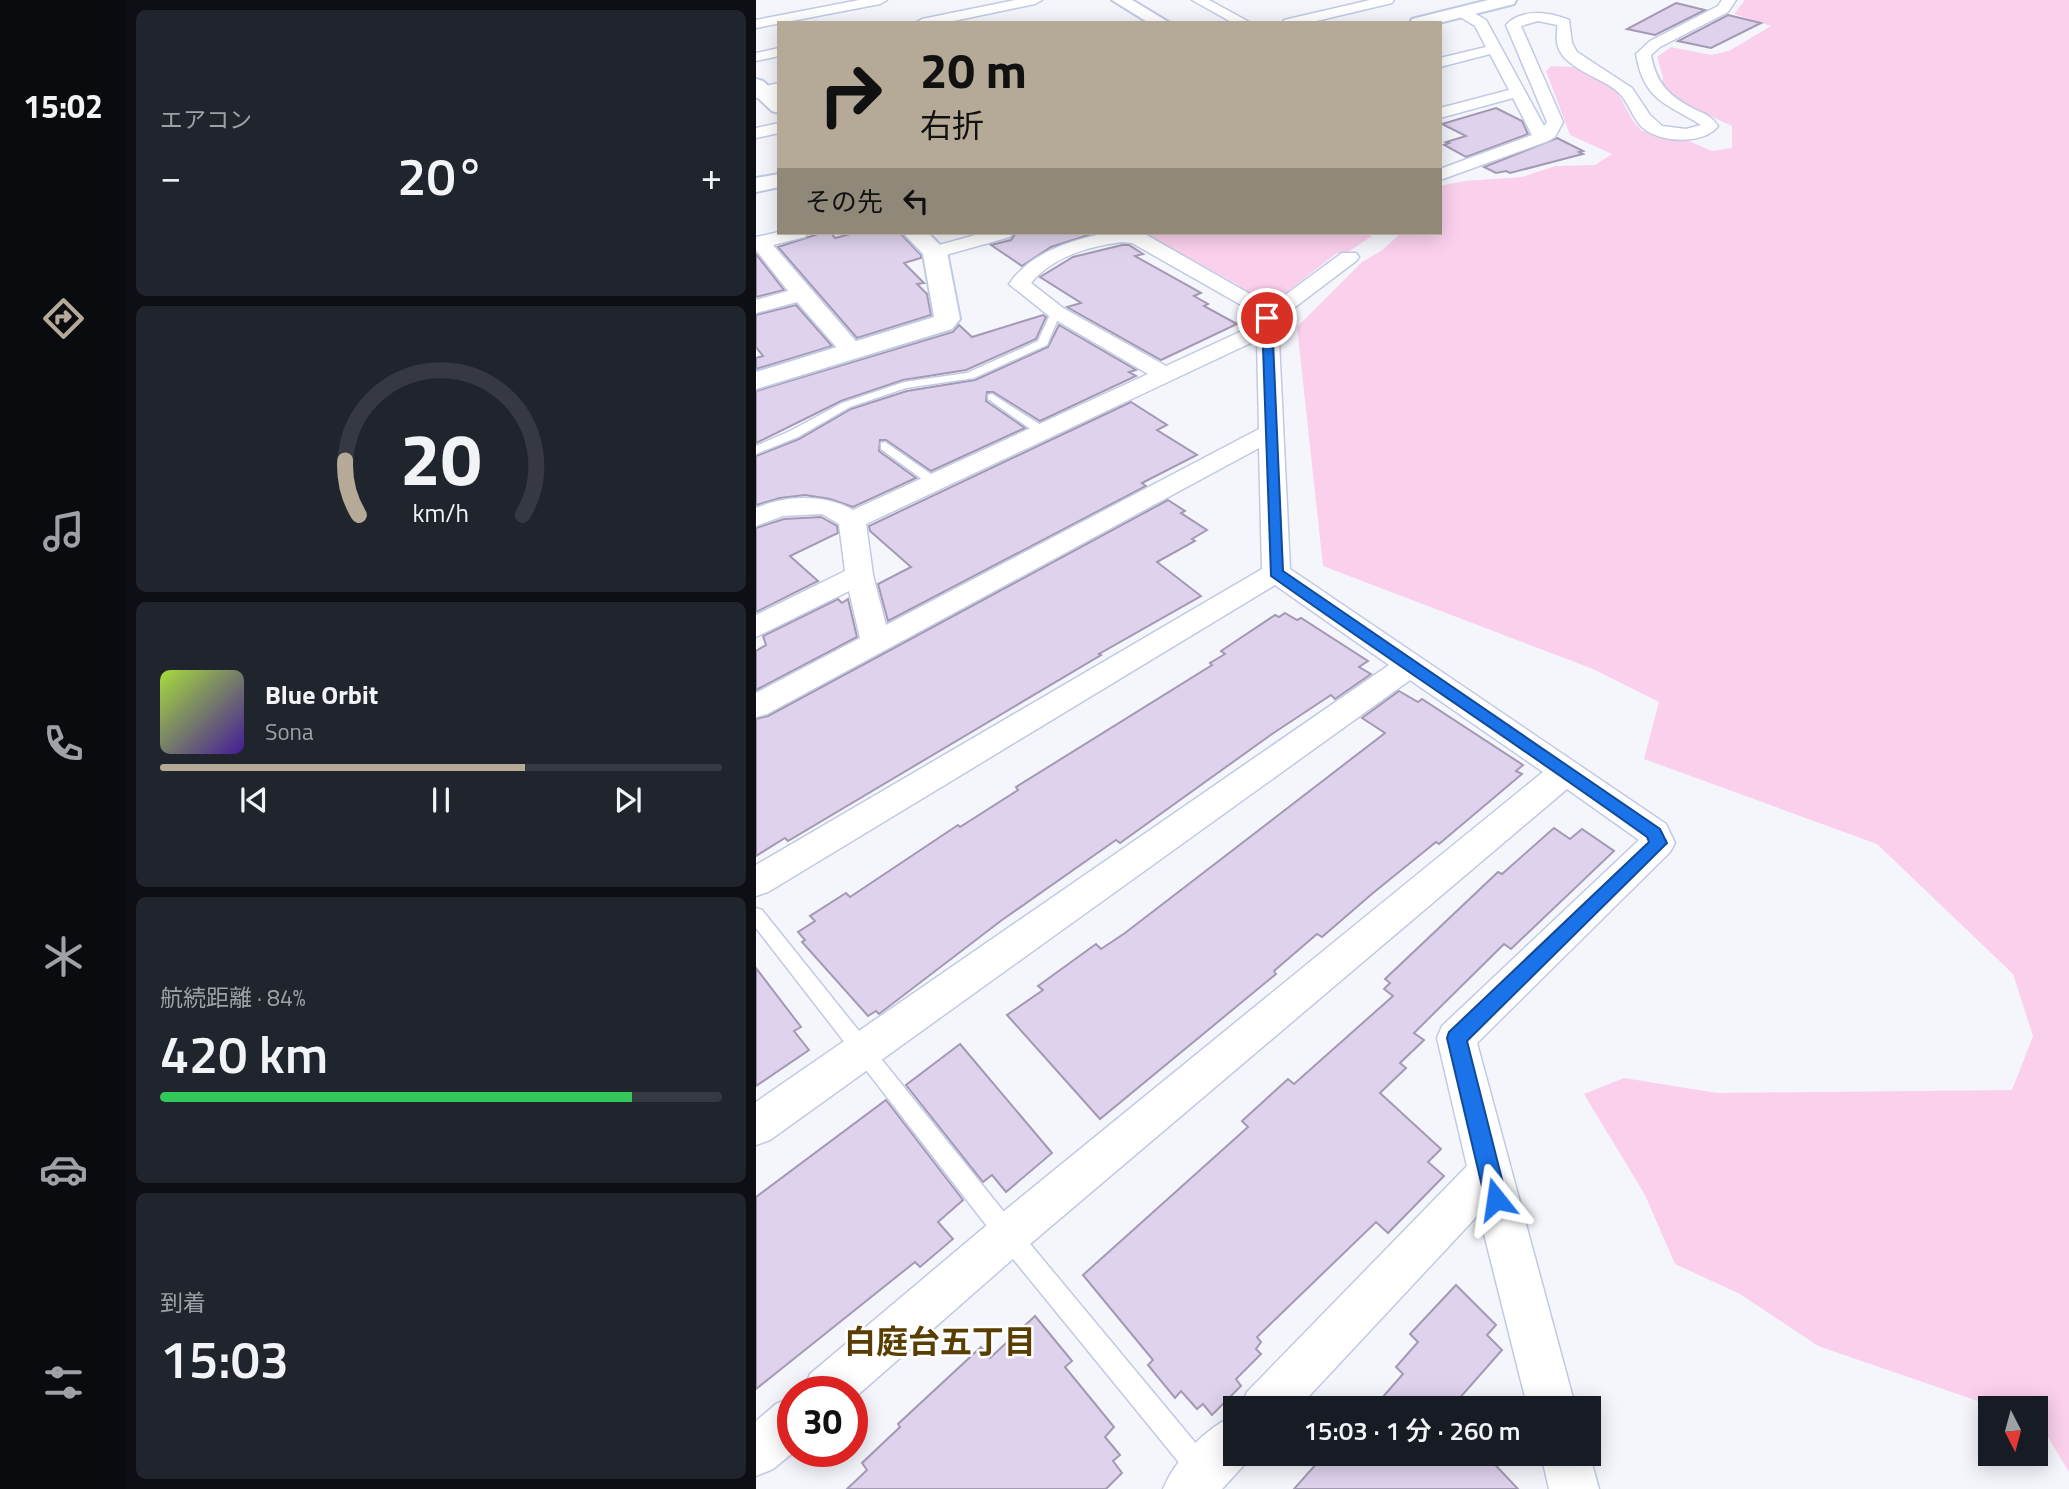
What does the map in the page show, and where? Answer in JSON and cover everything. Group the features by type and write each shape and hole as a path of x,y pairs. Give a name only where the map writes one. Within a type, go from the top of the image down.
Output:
{"street":[{"path":"756,24 880,0"},
{"path":"930,21 1002,3 1034,0"},
{"path":"1120,0 1158,21"},
{"path":"1205,2 1232,0"},
{"path":"1298,21 1387,0"},
{"path":"1427,21 1507,0"},
{"path":"1442,174 1549,133 1555,122 1513,25 1517,21 1536,17 1564,23 1565,46 1573,56 1624,89 1647,125 1665,133 1690,134 1708,129 1710,126 1707,121 1661,98 1649,77 1643,54 1655,44 1723,9 1730,0"},
{"path":"1205,2 1240,21"},
{"path":"1002,3 1024,17"},
{"path":"1462,12 1481,23 1542,136"},
{"path":"1442,62 1494,49"},
{"path":"756,57 777,52"},
{"path":"763,90 777,105"},
{"path":"1442,112 1518,92"},
{"path":"756,133 777,128"},
{"path":"756,185 777,180"},
{"path":"790,235 758,243 852,351"},
{"path":"756,382 943,323 947,319 935,252 917,235"},
{"path":"935,252 996,235"},
{"path":"1165,375 1056,312 1019,284 1026,274 1073,248 1097,240 1126,236 1136,237 1256,306 1266,323 1276,573"},
{"path":"852,520 1165,375 1266,323 1349,257"},
{"path":"756,307 801,294"},
{"path":"756,706 1270,433"},
{"path":"756,518 779,508 827,506 852,520"},
{"path":"852,520 859,575 876,643"},
{"path":"1276,573 1654,833 1658,843 1456,1038 1549,1396"},
{"path":"756,882 1276,573"},
{"path":"756,627 859,575"},
{"path":"756,1126 1408,666"},
{"path":"844,1376 1008,1235 1566,771"},
{"path":"1276,1396 1489,1173"},
{"path":"756,1452 777,1434"},
{"path":"1568,1466 1574,1489"}],"lane":[{"path":"756,450 794,434 846,405 904,385 970,376 1043,344 1056,312"},
{"path":"992,397 1043,432"},
{"path":"885,446 934,482"},
{"path":"756,915 1008,1235 1209,1467"}],"shaded area":[{"path":"1745,0 2069,0 2069,1472 2048,1437 2048,1396 1978,1396 1978,1401 1818,1346 1740,1294 1675,1264 1645,1195 1584,1094 1624,1078 1717,1093 2012,1090 2033,1036 2013,974 1877,844 1644,759 1659,702 1593,669 1323,566 1297,327 1362,262 1381,251 1397,235 1442,235 1442,186 1464,181 1522,177 1555,166 1595,165 1612,154 1570,135 1546,71 1551,66 1574,67 1616,90 1633,121 1642,131 1684,139 1712,151 1732,148 1732,126 1686,105 1662,88 1663,77 1657,57 1671,47 1711,55 1729,51 1771,26 1734,14"},
{"path":"1146,235 1372,236 1345,254 1337,253 1279,298 1260,300 1233,282"}],"building":[{"path":"1676,3 1705,10 1655,35 1627,29"},
{"path":"1728,15 1761,23 1711,48 1678,41"},
{"path":"1496,108 1522,121 1528,134 1466,157 1444,145 1466,136 1442,124"},
{"path":"1557,138 1583,151 1579,152 1583,154 1510,173 1496,173 1484,167"},
{"path":"815,235 833,235 835,238 846,235 902,235 921,255 921,258 904,263 924,283 917,284 927,294 931,315 857,338 778,247"},
{"path":"1015,235 1089,235 1051,247 1022,266 991,245 1011,240"},
{"path":"1129,245 1143,254 1135,256 1201,293 1194,296 1208,304 1204,306 1237,324 1161,360 1067,307 1081,303 1040,277 1073,257"},
{"path":"756,254 784,290 756,297"},
{"path":"796,305 832,346 756,369 756,358 763,356 756,347 756,315"},
{"path":"1043,315 1046,317 1036,339 966,370 903,380 841,401 756,443 756,391 953,332 959,325 972,337"},
{"path":"1059,325 1136,370 1129,372 1136,376 1040,421 993,392 987,392 986,401 1025,428 931,471 886,440 880,440 879,451 916,478 853,507 830,499 805,495 756,505 756,456 799,439 851,409 907,391 975,380 1048,347"},
{"path":"1131,402 1167,425 1157,430 1197,455 1142,483 1146,486 888,621 878,584 911,567 870,531 869,526"},
{"path":"1168,500 1185,511 1181,513 1207,530 1192,539 1195,541 1157,562 1201,596 1099,654 1101,655 788,841 785,838 756,856 756,719 768,716"},
{"path":"821,517 837,526 838,533 790,556 818,581 756,612 756,528 784,519"},
{"path":"838,599 842,603 848,599 857,637 756,690 756,651 766,645 763,636"},
{"path":"1285,613 1297,620 1301,618 1368,661 1359,667 1371,674 1335,699 1331,695 1272,734 1120,843 1116,840 1002,920 879,1014 876,1011 868,1016 802,942 805,940 798,932 815,921 810,916 846,893 850,897 958,825 960,827 1018,790 1016,787 1212,665 1210,663 1225,654 1221,651 1275,615 1279,617"},
{"path":"1399,691 1418,702 1422,699 1523,765 1516,771 1522,774 1322,937 1317,934 1274,971 1276,974 1100,1119 1007,1015 1043,990 1038,986 1096,944 1101,949 1125,933 1385,733 1362,718"},
{"path":"1554,828 1570,839 1582,829 1614,851 1511,949 1504,944 1414,1033 1424,1040 1400,1063 1406,1068 1380,1093 1441,1149 1428,1162 1444,1176 1388,1233 1376,1222 1257,1337 1261,1342 1256,1349 1261,1354 1236,1379 1241,1386 1231,1396 1223,1396 1223,1404 1212,1415 1203,1404 1197,1409 1181,1391 1175,1398 1148,1365 1153,1360 1083,1275 1248,1127 1242,1121 1288,1079 1294,1084 1393,996 1384,989 1390,983 1385,979 1498,872 1502,874"},
{"path":"756,968 801,1027 794,1031 809,1050 756,1086"},
{"path":"960,1044 1052,1153 1006,1192 992,1175 983,1182 906,1085"},
{"path":"886,1100 963,1200 938,1222 953,1239 920,1267 915,1262 756,1389 756,1197"},
{"path":"1456,1285 1496,1325 1487,1335 1502,1350 1461,1396 1384,1396 1403,1374 1396,1367 1418,1342 1410,1334"},
{"path":"1035,1316 1072,1361 1065,1367 1114,1427 1105,1437 1120,1455 1113,1461 1122,1473 1106,1489 847,1489 867,1470 865,1467 868,1467 868,1457 900,1427 898,1424 981,1347 990,1358"},
{"path":"1314,1466 1496,1466 1518,1489 1294,1489"}],"district":[{"name":"白庭台五丁目","path":"940,1341"}],"route":[{"path":"1267,318 1276,573 1654,833 1658,843 1456,1038 1496,1199"}]}
